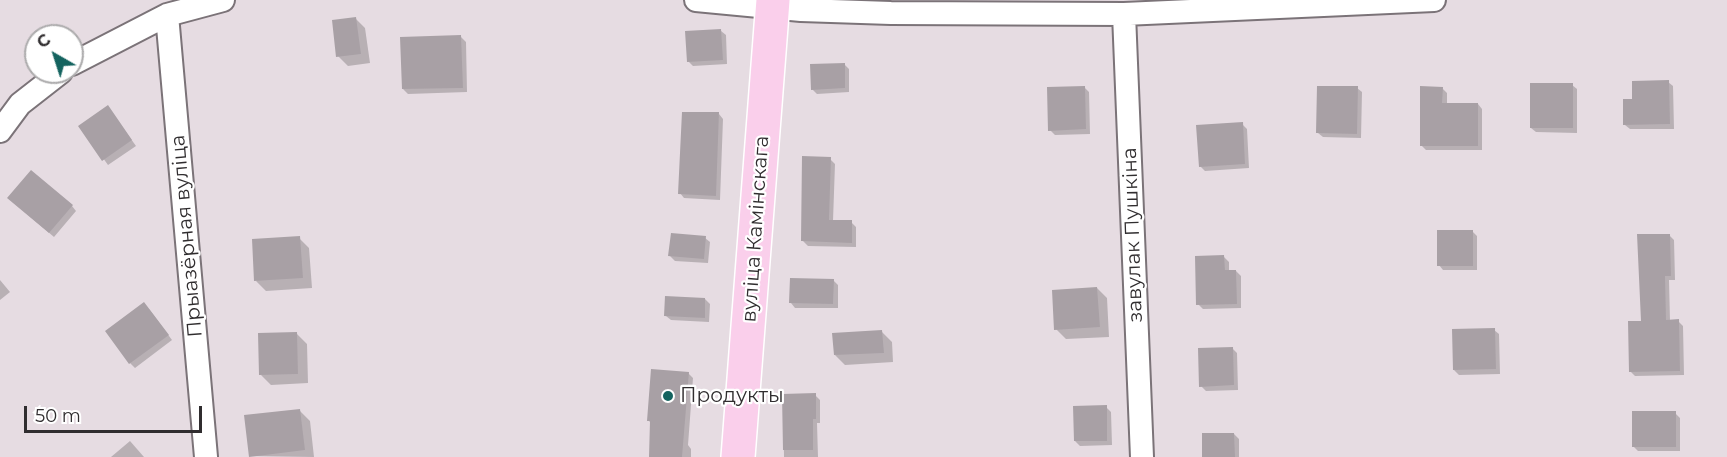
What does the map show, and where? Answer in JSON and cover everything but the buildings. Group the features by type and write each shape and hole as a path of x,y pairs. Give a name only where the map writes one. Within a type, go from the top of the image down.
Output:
{"main road":[{"name":"вуліца Камінскага","path":"738,457 773,3"}],"street":[{"path":"84,58 166,15 223,0"},
{"path":"696,0 773,3 891,13 1124,14 1174,6 1434,0"},
{"name":"завулак Пушкіна","path":"1124,14 1142,457"},
{"name":"Прыазёрная вуліца","path":"166,15 206,457"},
{"path":"0,131 20,104 46,84"}],"place":[{"name":"Продукты","path":"668,396"}]}
